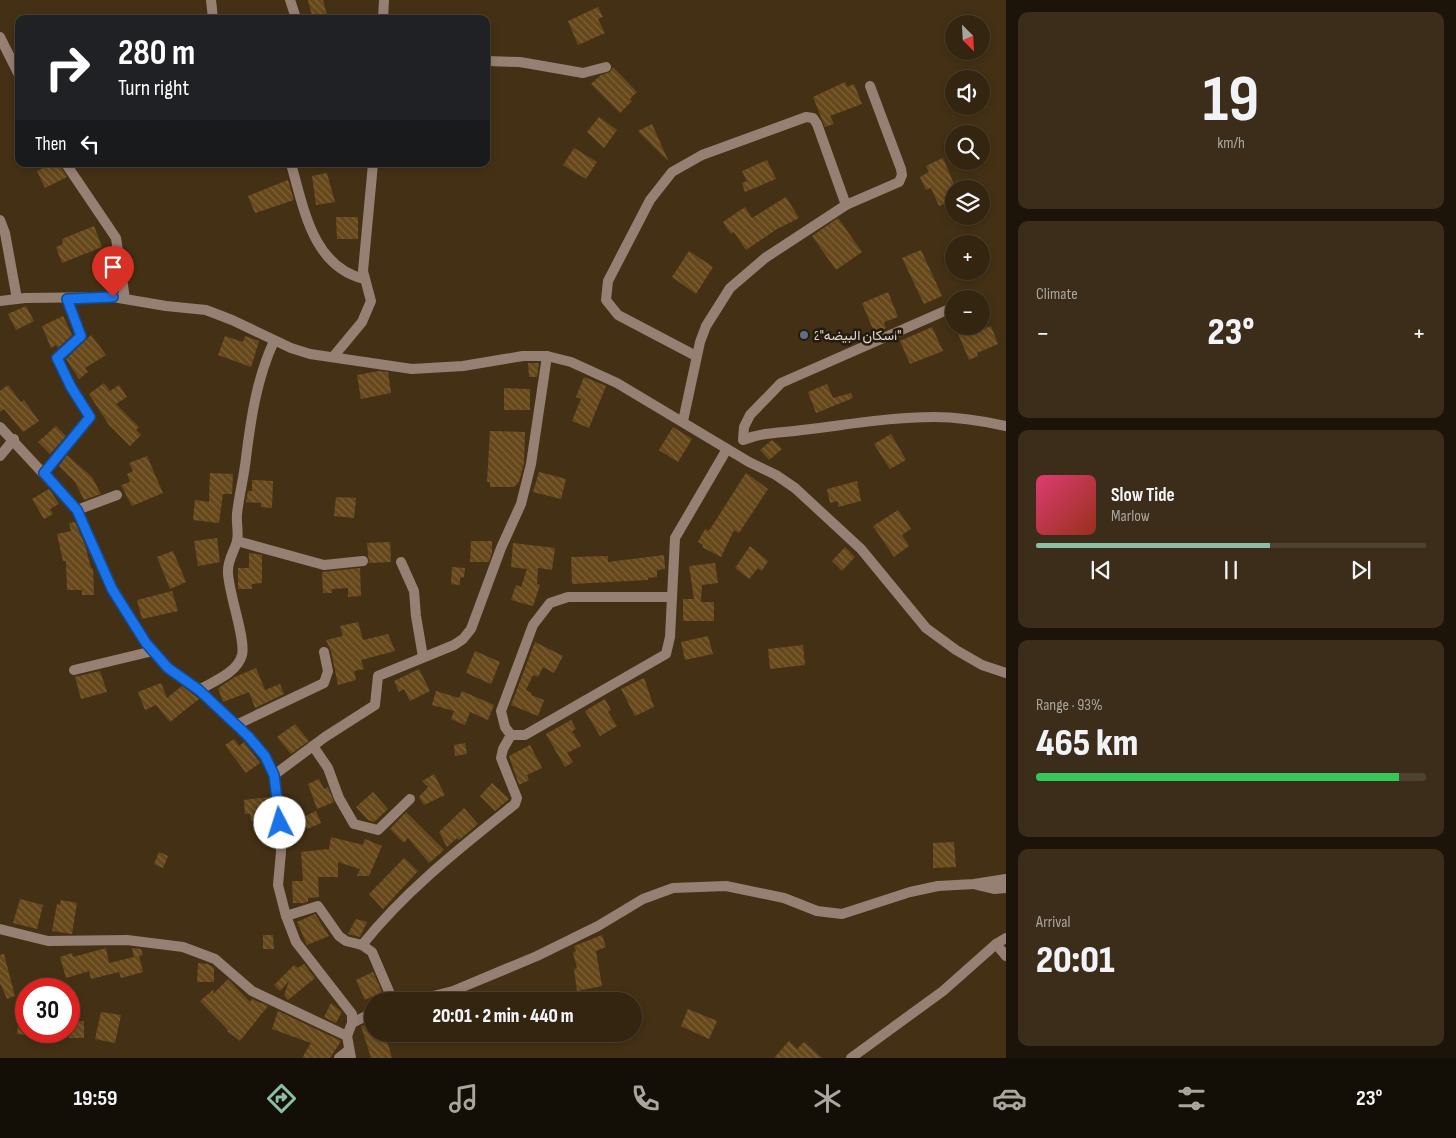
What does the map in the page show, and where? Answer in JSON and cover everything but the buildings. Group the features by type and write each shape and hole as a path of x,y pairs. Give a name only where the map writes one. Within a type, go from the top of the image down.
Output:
{"street":[{"path":"211,0 213,15"},
{"path":"290,0 295,15"},
{"path":"383,15 384,0"},
{"path":"0,37 15,67"},
{"path":"490,62 520,62 583,73 606,67"},
{"path":"683,421 696,356 706,326 730,288 765,258 846,205 899,182 902,175 870,86"},
{"path":"696,356 618,315 606,300 608,281 650,200 672,172 702,155 806,117 813,118 817,124 846,205"},
{"path":"68,167 116,238 125,299"},
{"path":"291,167 308,222 318,245 339,268 351,276 364,279"},
{"path":"333,358 368,312 370,293 364,279 363,261 373,167"},
{"path":"0,220 5,233 17,299"},
{"path":"0,301 113,297 206,310 232,320 274,341 310,354 412,369 463,366 523,356 546,356 595,372 683,421 727,449 776,475 840,528 888,578 906,606 926,628 982,665 1006,673"},
{"path":"44,473 90,417 71,387 57,358 81,336 67,299"},
{"path":"945,311 781,383 750,415 744,427 743,440 761,433 801,431 891,419 936,417 977,420 1006,426"},
{"path":"199,690 226,674 238,664 242,654 243,641 230,594 227,571 231,552 237,541 237,516 256,392 262,366 274,341"},
{"path":"274,775 313,746 375,705 378,676 454,645 463,640 471,629 501,548 521,504 531,464 546,356"},
{"path":"0,427 14,439 77,510 112,589 129,618 153,651 168,668 199,690 265,756 274,775 279,808 281,852 278,885 286,916 296,942 352,1014 352,1023 347,1036 350,1054 339,1058"},
{"path":"0,456 14,439"},
{"path":"672,598 568,597 550,603 533,625 501,711 505,728 511,735 526,735 662,657 668,651 670,638 672,598 675,538 727,449"},
{"path":"77,510 117,495"},
{"path":"237,541 324,565 363,561"},
{"path":"401,562 414,590 424,657"},
{"path":"74,670 153,651"},
{"path":"236,725 324,683 328,671 324,652"},
{"path":"362,945 386,914 435,868 515,804 517,798 501,758 503,749 511,735"},
{"path":"313,746 328,768 339,798 354,824 378,830 410,799"},
{"path":"449,992 537,956 598,926 643,898 673,888 726,886 784,898 817,911 842,914 910,892 938,886 974,884 1006,879"},
{"path":"974,884 994,889 1006,888"},
{"path":"286,916 318,906 339,936 346,941 362,945 372,952 389,992"},
{"path":"0,929 48,941 127,940 164,944 192,950 214,959 252,991 347,1036"},
{"path":"996,944 1006,931"},
{"path":"851,1058 943,991 996,944 1006,938"},
{"path":"996,944 1006,956"},
{"path":"352,1023 364,1017"}],"place":[{"name":"اسكان البيضه\"2\"","path":"804,335"}],"route":[{"path":"113,297 67,299 81,336 57,358 71,387 90,417 44,473 77,510 112,589 146,643 168,668 199,690 248,736 265,756 274,775 280,823"}]}
